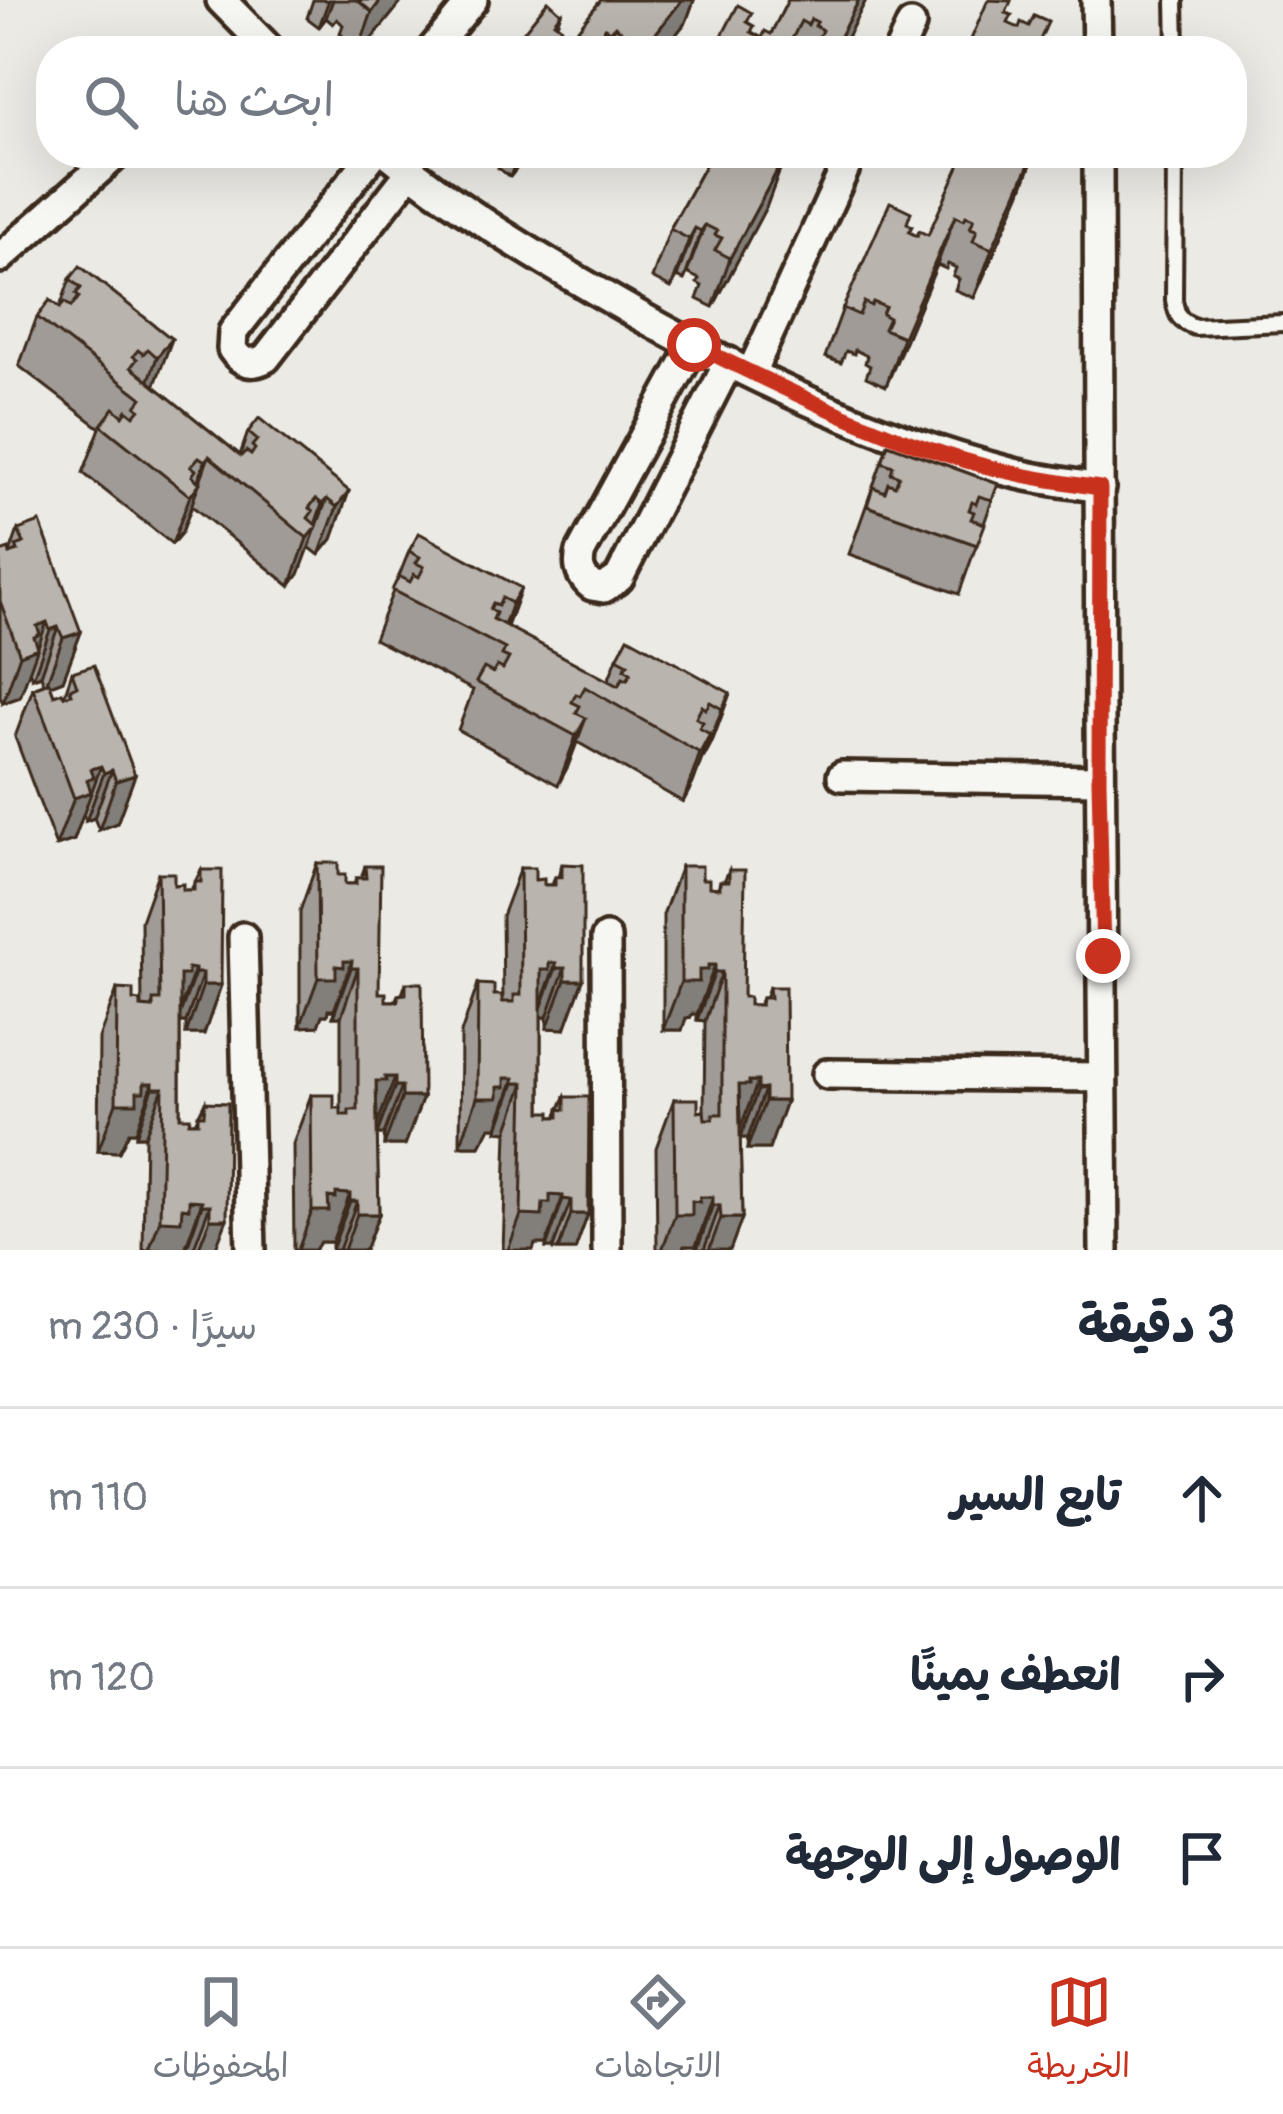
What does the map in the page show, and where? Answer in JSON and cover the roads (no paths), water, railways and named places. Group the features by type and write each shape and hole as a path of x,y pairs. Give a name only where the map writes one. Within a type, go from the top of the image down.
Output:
{"street":[{"path":"221,0 246,36"},
{"path":"443,36 473,0"},
{"path":"1096,0 1097,36"},
{"path":"0,258 101,168"},
{"path":"362,168 232,332 232,349 243,361 266,358 411,171"},
{"path":"407,168 541,259 740,368 842,415 944,453 1016,474 1100,488"},
{"path":"694,345 581,552 581,575 592,586 604,587 619,578 740,368 845,168"},
{"path":"1098,168 1104,1250"},
{"path":"842,776 1099,780"},
{"path":"242,937 251,1250"},
{"path":"606,938 607,1250"},
{"path":"827,1074 1102,1077"}],"lane":[{"path":"1175,0 1176,36"},
{"path":"1175,168 1177,316 1195,327 1283,323"}]}
